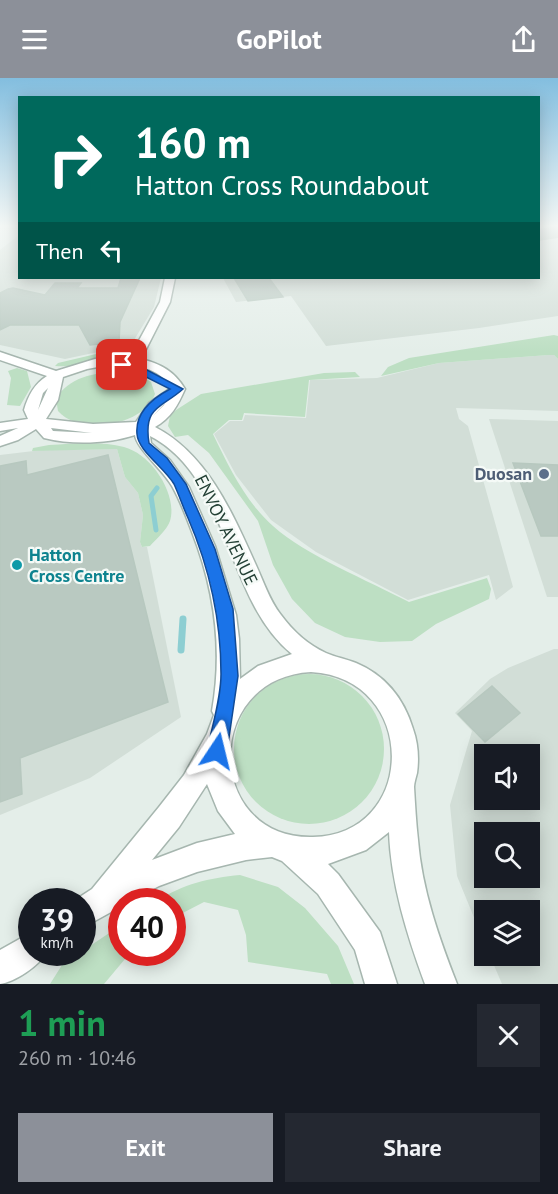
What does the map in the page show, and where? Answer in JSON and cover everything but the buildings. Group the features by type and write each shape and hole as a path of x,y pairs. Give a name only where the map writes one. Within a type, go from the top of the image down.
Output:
{"street":[{"path":"0,356 57,376 79,375 134,361 165,302 170,279"},
{"path":"37,422 49,435 68,437 116,436 142,427 170,409 178,389 159,382 139,370 134,361"},
{"path":"0,441 37,422 48,409 57,376"},
{"path":"0,427 37,422"},
{"name":"ENVOY AVENUE","path":"220,729 230,676 229,640 218,580 208,549 180,484 163,461 144,444 142,427 162,435 194,465 211,493 267,614 300,650 322,663"},
{"path":"96,902 169,817 193,784 232,701 244,687 259,676 288,664 322,663 340,668 359,678 376,692 389,708 400,730 404,750 403,837 410,888 441,984"},
{"path":"220,729 216,764 222,787 236,813 250,828 281,847 328,884 369,943 381,984"},
{"path":"96,905 156,873 202,854 237,846 281,847 316,853 345,848 366,837 385,820 396,801 404,776"},
{"path":"0,969 18,957"}],"shaded area":[{"path":"0,267 18,267 18,279 161,279 154,307 131,345 65,359 0,345"},
{"path":"540,267 558,267 558,316 326,346 291,296 236,302 224,279 540,279"},
{"path":"554,355 558,359 558,411 456,408 459,419 468,426 513,587 496,600 489,575 408,600 316,552 271,520 236,475 214,434 230,421 243,421 245,415 306,418 310,380 377,378 439,363"},
{"path":"489,419 558,421 558,597 547,597"},
{"name":"Hatton Cross Centre","path":"117,449 125,477 138,493 143,515 140,542 142,547 147,547 181,717 90,778 0,815 0,455 42,450"},
{"path":"558,649 558,984 502,984 494,966 540,966 540,900 474,900 474,918 457,876 450,805 472,731 455,713 490,679 508,668"}],"green space":[{"path":"558,336 558,359 554,355 549,355 439,363 381,376 388,367 409,358"},
{"path":"130,346 134,347 107,360 84,365 55,366 58,363"},
{"path":"17,368 27,371 31,387 20,406 7,405 11,378 8,371"},
{"path":"118,371 138,374 151,382 155,394 149,405 138,414 110,424 95,425 68,419 58,411 56,399 75,381 91,375"},
{"path":"355,372 360,377 309,380 305,417 244,413 242,420 229,420 213,434 238,483 263,516 286,537 338,567 409,602 487,578 491,589 489,599 436,624 412,641 380,642 345,637 315,623 292,599 273,565 258,521 209,453 188,435 175,437 168,426 170,416 176,410 201,394 324,373"},
{"path":"87,443 115,445 134,451 144,458 160,476 170,499 170,521 166,528 150,546 142,547 140,542 143,515 138,493 125,477 117,449 32,451 33,448"},
{"path":"309,674 338,680 362,696 378,720 384,749 378,778 362,802 338,818 309,824 280,818 256,802 240,778 234,749 240,720 256,696 280,680"},
{"path":"240,875 278,887 305,908 338,946 354,984 331,984 327,974 248,962 246,935 238,910 204,902 186,911 186,888 183,888 218,878"},
{"path":"108,934 108,966 119,966 104,984 50,984 61,966 96,966 96,942"}],"waterway":[{"path":"156,530 151,496 157,488"},
{"path":"181,650 183,619"}],"place":[{"name":"Duosan","path":"544,474"},
{"name":"Hatton Cross Centre","path":"17,565"}],"route":[{"path":"122,365 134,361 139,370 159,382 178,389 162,398 146,414 142,435 144,444 163,461 180,484 208,549 225,609 230,676 217,751"}]}
